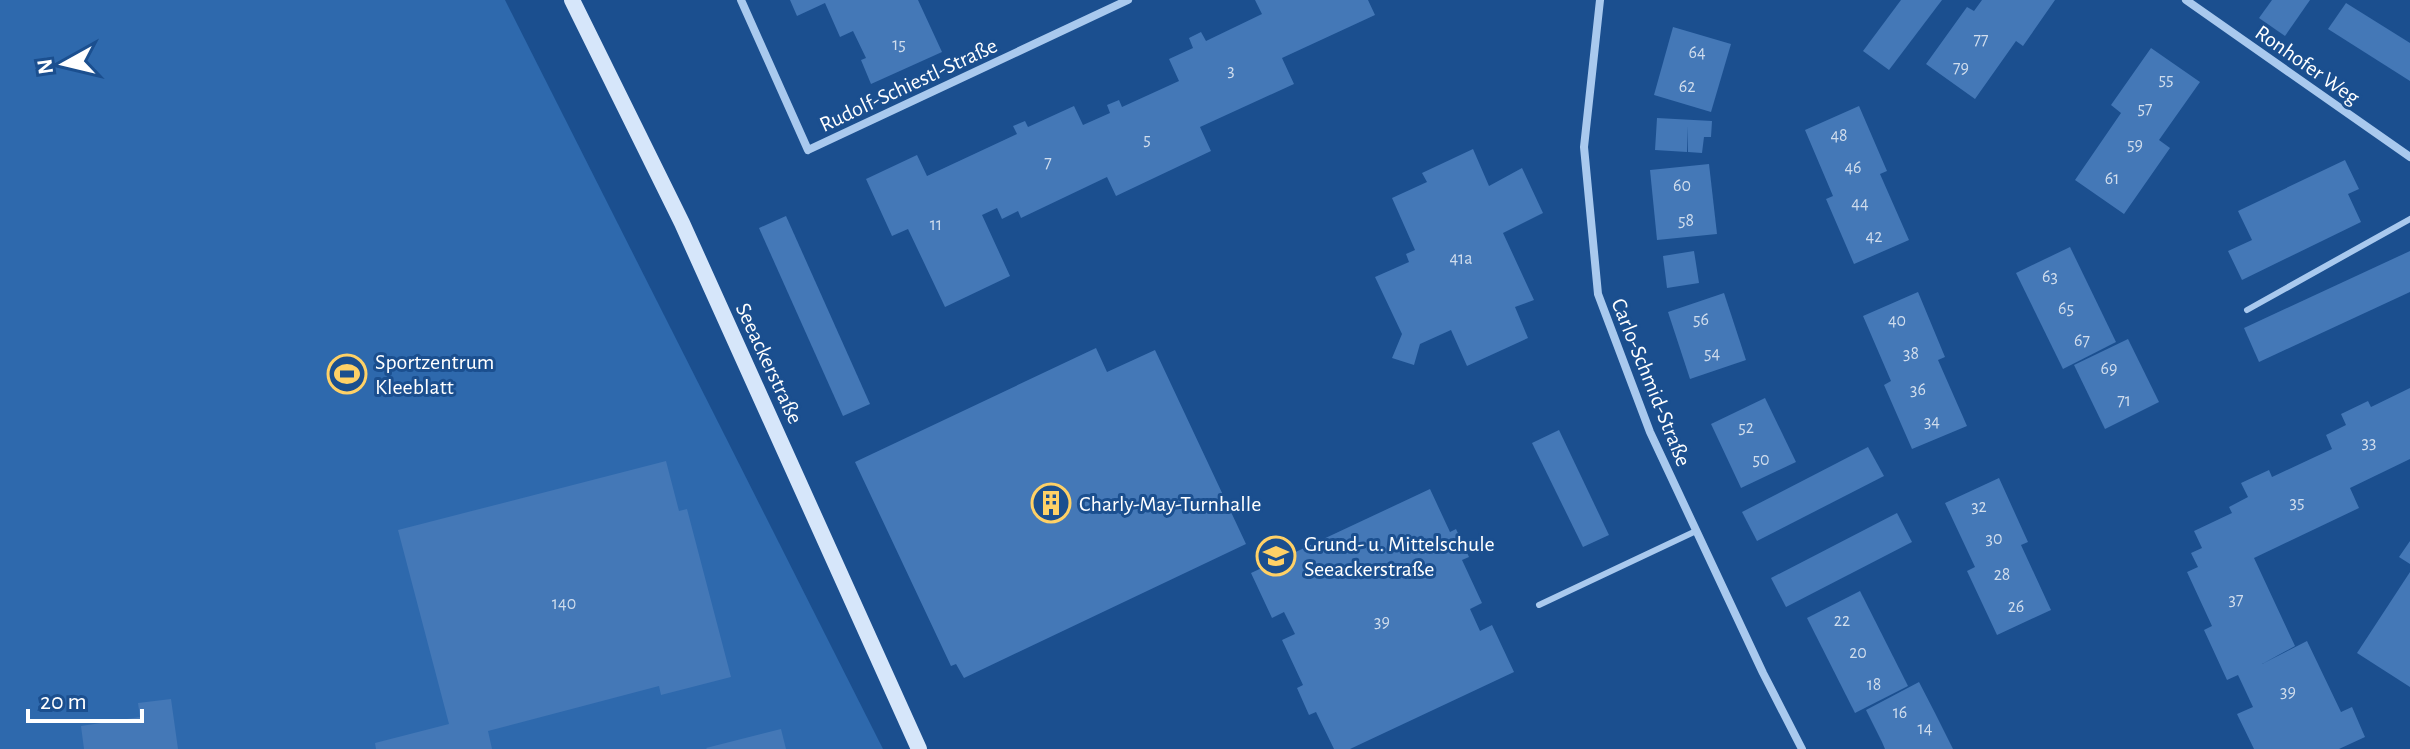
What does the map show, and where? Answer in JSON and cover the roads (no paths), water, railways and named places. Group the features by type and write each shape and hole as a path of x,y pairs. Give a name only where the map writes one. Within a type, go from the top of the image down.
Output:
{"main road":[{"name":"Seeackerstraße","path":"572,0 689,237 919,749"}],"street":[{"name":"Rudolf-Schiestl-Straße","path":"741,0 808,150 1128,0"},
{"name":"Carlo-Schmid-Straße","path":"1600,0 1584,147 1598,294 1650,432 1802,749"},
{"name":"Ronhofer Weg","path":"2186,0 2410,157"}],"lane":[{"path":"2247,310 2410,219"},
{"path":"1539,605 1696,531"}],"place":[{"name":"Sportzentrum Kleeblatt","path":"347,374"},
{"name":"Charly-May-Turnhalle","path":"1051,503"},
{"name":"Grund- u. Mittelschule Seeackerstraße","path":"1276,556"}]}
